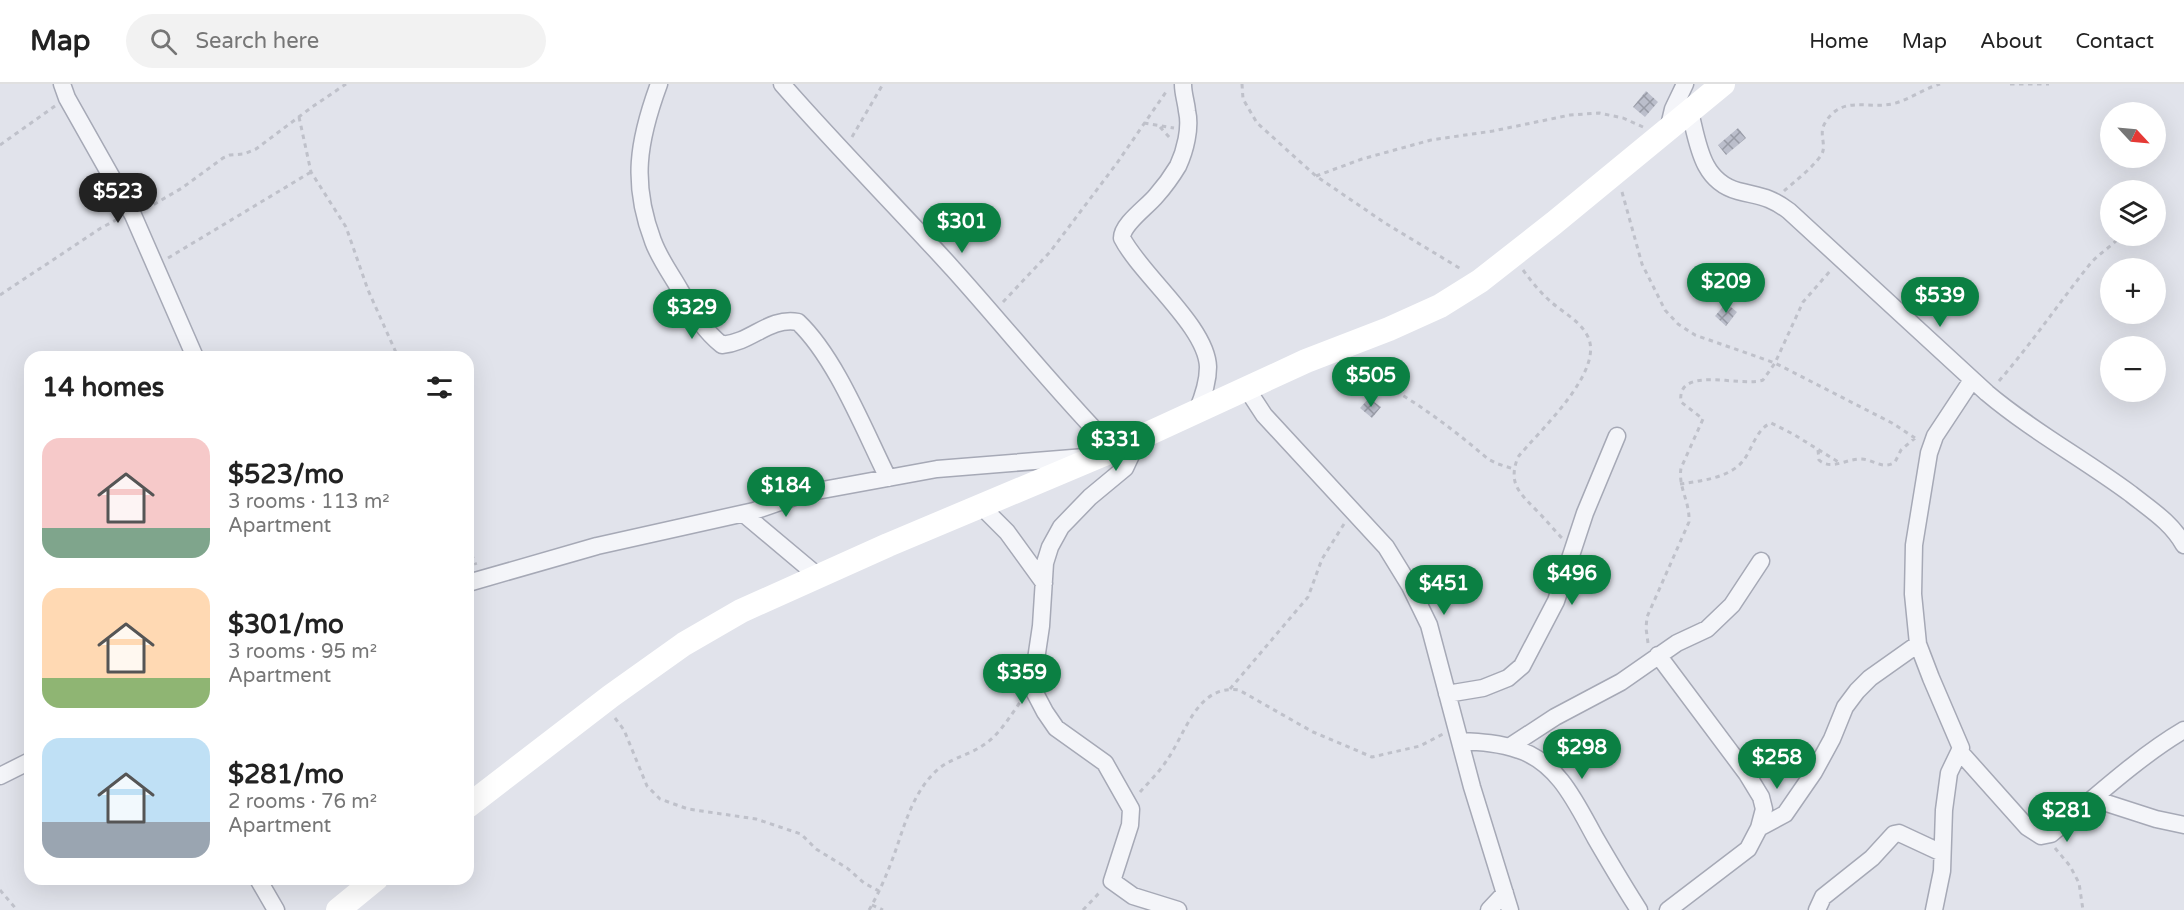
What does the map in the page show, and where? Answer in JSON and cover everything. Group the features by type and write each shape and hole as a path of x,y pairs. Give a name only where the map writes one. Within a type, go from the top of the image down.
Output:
{"main road":[{"path":"474,801 603,702 684,644 731,617 1108,452 1322,355 1440,306 1480,281 1512,256 1723,84"},
{"path":"338,910 369,885"}],"street":[{"path":"659,84 645,121 638,174 642,201 653,243 709,335 722,345 749,338 775,323 787,320 798,322 806,329 848,395 888,478"},
{"path":"783,84 903,213 1062,395 1108,452"},
{"path":"1183,84 1183,97 1188,112 1188,130 1178,165 1155,198 1127,226 1122,238 1188,321 1200,340 1208,365 1206,389 1197,411"},
{"path":"1664,133 1685,84"},
{"path":"64,91 133,215 192,351"},
{"path":"1690,112 1700,154 1715,180 1729,188 1774,200 1803,222 1986,393 2021,421 2093,466 2163,518 2176,531 2184,545"},
{"path":"1934,910 1942,871 1944,810 1949,773 1960,753 1960,742 1930,678 1918,644 1913,594 1914,545 1929,453 1935,436 1972,380"},
{"path":"1247,389 1264,415 1386,547 1410,586 1430,626 1472,787 1510,910"},
{"path":"1446,694 1483,688 1508,678 1522,666 1556,601 1585,513 1617,436"},
{"path":"1139,438 1125,468 1090,497 1061,527 1050,547 1046,563 1041,626 1034,672 1035,693 1056,728 1105,763 1129,804 1130,825 1112,881 1124,892 1134,897 1179,910"},
{"path":"475,580 597,546 744,514 806,493 937,469 1108,452"},
{"path":"981,506 1007,532 1044,583"},
{"path":"744,514 819,577"},
{"path":"1509,747 1555,717 1621,682 1655,658 1707,628 1732,605 1761,561"},
{"path":"1759,828 1785,814 1814,772 1832,739 1845,707 1857,691 1870,678 1918,644"},
{"path":"1655,658 1747,774 1761,797 1764,809 1759,828 1749,849 1668,910"},
{"path":"1960,753 2027,827 2036,834 2046,836 2170,738 2184,730"},
{"path":"1458,734 1521,750 1545,764 1560,779 1579,806 1639,910"},
{"path":"0,776 24,764"},
{"path":"2094,799 2156,819 2184,825"},
{"path":"1817,910 1823,897 1872,858 1894,834 1899,832 1942,853"},
{"path":"261,885 276,910"},
{"path":"1489,910 1505,893"}],"path":[{"path":"0,294 101,228 115,220 133,215 182,188 223,158 256,149 346,84"},
{"path":"843,151 883,84"},
{"path":"991,314 1050,252 1172,84"},
{"path":"1242,84 1243,99 1257,123 1316,176 1385,223 1480,281"},
{"path":"1774,200 1821,155 1822,132 1825,123 1843,106 1892,104 1927,87 1940,84"},
{"path":"2010,84 2049,84"},
{"path":"0,145 64,91"},
{"path":"1316,176 1362,159 1431,140 1493,131 1570,115 1599,113 1623,118 1664,133"},
{"path":"299,117 311,172 346,227 368,290 395,351"},
{"path":"1144,123 1188,130"},
{"path":"156,265 311,172"},
{"path":"1617,172 1642,264 1665,310 1678,324 1695,335 1775,363 1892,423 1915,438"},
{"path":"1986,393 2002,378 2045,326 2097,256 2111,246"},
{"path":"1512,256 1548,299 1579,324 1588,336 1591,348 1589,362 1573,392 1562,408 1518,457 1514,469 1516,485 1523,498 1574,550"},
{"path":"1655,658 1646,628 1647,617 1689,522 1690,509 1680,484 1681,468 1703,419 1681,402 1680,395 1684,386 1699,379 1757,382 1763,380 1775,363 1803,302 1841,257"},
{"path":"1322,355 1374,378 1414,401 1488,459 1514,469"},
{"path":"1680,484 1703,481 1731,472 1743,461 1760,432 1771,423 1840,463"},
{"path":"1818,449 1821,462 1840,463 1858,459 1885,466 1895,462 1901,450 1915,438 1935,436"},
{"path":"1230,689 1308,597 1322,559 1352,512"},
{"path":"869,910 894,854 900,833 922,789 934,772 945,763 984,745 996,735 1035,683"},
{"path":"1129,804 1168,759 1197,709 1218,692 1230,689 1239,690 1313,732 1372,757 1458,734"},
{"path":"603,702 624,730 647,786 660,799 688,809 756,819 801,834 816,849 879,891"},
{"path":"2046,836 2070,866 2079,883 2083,910"},
{"path":"1083,910 1112,881"},
{"path":"0,891 16,910"},
{"path":"872,905 884,910"}],"building":[{"path":"1646,91 1658,102 1645,117 1633,107"},
{"path":"1738,128 1746,138 1726,155 1718,145"},
{"path":"1726,303 1737,312 1726,326 1715,316"},
{"path":"1369,398 1381,407 1372,418 1360,408"}]}
